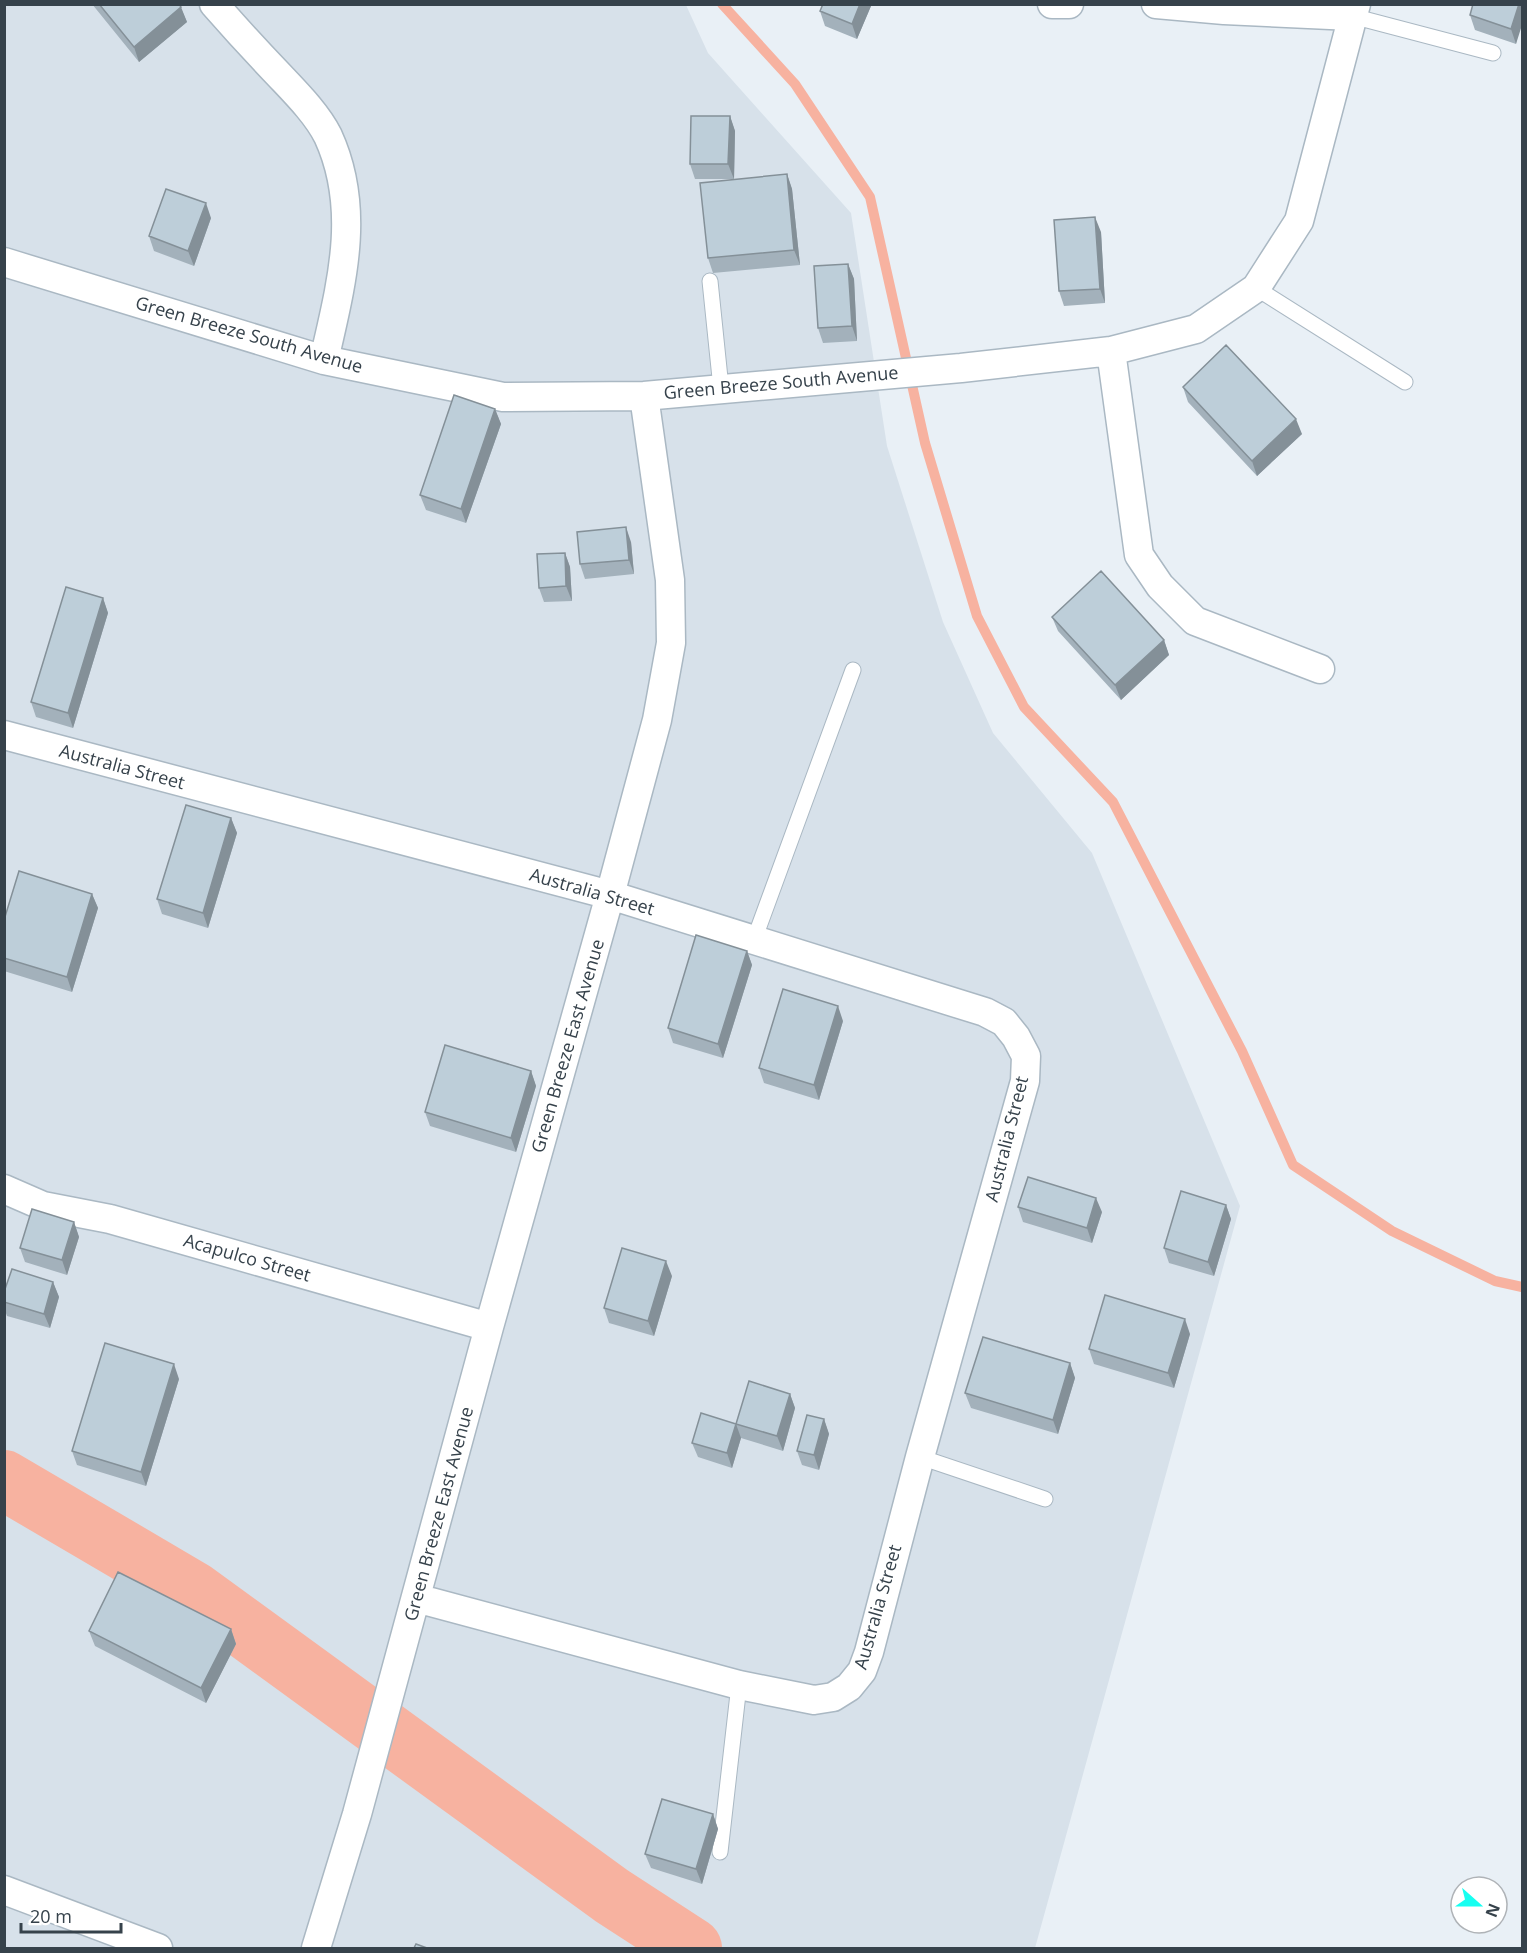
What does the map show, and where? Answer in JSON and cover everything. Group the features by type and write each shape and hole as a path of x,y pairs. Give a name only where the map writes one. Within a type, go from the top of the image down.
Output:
{"street":[{"path":"214,4 302,99 327,135 343,180 348,236 338,298 324,360"},
{"path":"1053,4 1069,4"},
{"path":"1156,4 1224,10 1354,10"},
{"name":"Green Breeze South Avenue","path":"4,262 324,360 503,397 644,396 961,368 1111,351 1196,329 1256,288 1299,221 1354,10"},
{"path":"1111,351 1139,555 1160,586 1195,621 1320,669"},
{"name":"Green Breeze East Avenue","path":"316,1948 357,1814 657,720 670,643 669,580 644,396"},
{"name":"Australia Street","path":"4,735 610,895 985,1012 1004,1022 1016,1037 1026,1056 1025,1081 862,1671 849,1687 833,1697 814,1700 739,1684 416,1598"},
{"name":"Acapulco Street","path":"4,1189 43,1206 110,1219 489,1327"},
{"path":"4,1890 158,1948"}],"lane":[{"path":"1354,10 1493,52"},
{"path":"710,281 721,388"},
{"path":"1256,288 1405,382"},
{"path":"754,940 854,670"},
{"path":"920,1457 1045,1499"},
{"path":"720,1852 739,1684"}],"shaded area":[{"path":"5,5 686,5 708,53 851,213 887,446 943,622 993,733 1092,853 1240,1206 1035,1948 5,1948"}],"building":[{"path":"99,4 179,4 181,7 134,47"},
{"path":"823,4 860,4 852,24 820,11"},
{"path":"1473,4 1519,4 1511,29 1470,15"},
{"path":"691,116 730,116 728,164 690,164"},
{"path":"787,174 794,250 708,258 700,183"},
{"path":"166,189 206,203 188,251 149,236"},
{"path":"1095,217 1100,289 1059,291 1054,220"},
{"path":"848,264 852,326 818,328 814,266"},
{"path":"1226,345 1296,419 1252,461 1183,387"},
{"path":"454,395 495,409 461,509 420,495"},
{"path":"626,527 629,560 580,564 577,532"},
{"path":"565,553 566,586 539,588 537,554"},
{"path":"1101,571 1164,640 1115,685 1052,617"},
{"path":"66,587 103,598 68,713 31,702"},
{"path":"186,805 231,818 203,913 157,899"},
{"path":"19,871 92,894 67,977 4,958 4,920"},
{"path":"696,935 747,951 718,1044 668,1028"},
{"path":"783,989 838,1006 814,1085 759,1068"},
{"path":"445,1045 531,1071 511,1138 425,1112"},
{"path":"1028,1177 1096,1198 1087,1228 1018,1207"},
{"path":"1181,1191 1226,1205 1208,1262 1164,1248"},
{"path":"32,1209 74,1222 62,1260 20,1248"},
{"path":"622,1248 666,1261 648,1321 604,1308"},
{"path":"12,1269 53,1282 44,1314 4,1302 4,1292"},
{"path":"1105,1295 1185,1319 1168,1373 1089,1349"},
{"path":"983,1337 1070,1363 1053,1420 965,1393"},
{"path":"105,1343 174,1364 141,1472 72,1451"},
{"path":"749,1381 790,1394 777,1436 736,1424"},
{"path":"701,1413 736,1424 727,1453 692,1443"},
{"path":"807,1415 824,1419 814,1455 797,1451"},
{"path":"118,1572 231,1629 201,1688 89,1631"},
{"path":"662,1799 713,1814 696,1869 645,1854"},
{"path":"416,1944 427,1948 414,1948"}],"waterway":[{"path":"722,4 795,84 870,197 925,443 977,616 1024,707 1113,802 1242,1051 1293,1165 1392,1231 1495,1281 1522,1287"},
{"path":"4,1480 193,1591 612,1896 692,1948"}]}
